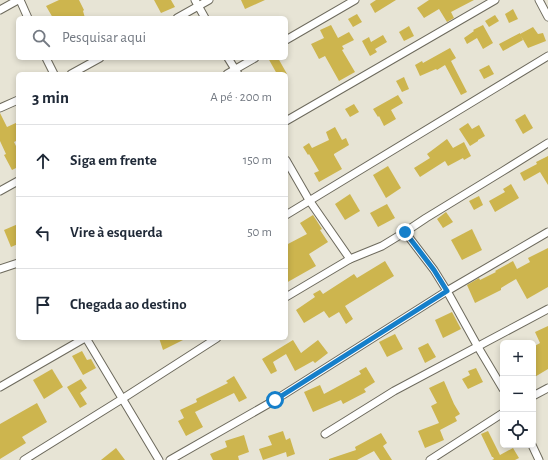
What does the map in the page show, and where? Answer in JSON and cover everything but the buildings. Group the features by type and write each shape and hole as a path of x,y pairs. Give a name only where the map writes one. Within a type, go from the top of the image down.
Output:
{"street":[{"path":"0,10 19,0 27,16"},
{"path":"180,16 197,3 209,0"},
{"path":"288,39 355,0"},
{"path":"288,120 495,0"},
{"path":"539,0 548,18"},
{"path":"197,3 204,16"},
{"path":"288,214 548,56"},
{"path":"47,60 53,72"},
{"path":"75,72 96,60"},
{"path":"229,60 236,72 252,60"},
{"path":"0,108 16,101"},
{"path":"288,296 350,259 382,246 548,142"},
{"path":"288,163 309,200 350,259"},
{"path":"0,191 16,182"},
{"path":"405,232 434,270 500,384"},
{"path":"170,460 275,400 447,291 548,232"},
{"path":"0,269 16,264"},
{"path":"325,434 394,391 548,309"},
{"path":"0,387 82,340"},
{"path":"86,340 158,460"},
{"path":"24,460 214,340"},
{"path":"536,394 548,388"},
{"path":"430,460 500,415"},
{"path":"533,448 539,460"}],"route":[{"path":"275,400 447,291 434,270 405,232"}]}
